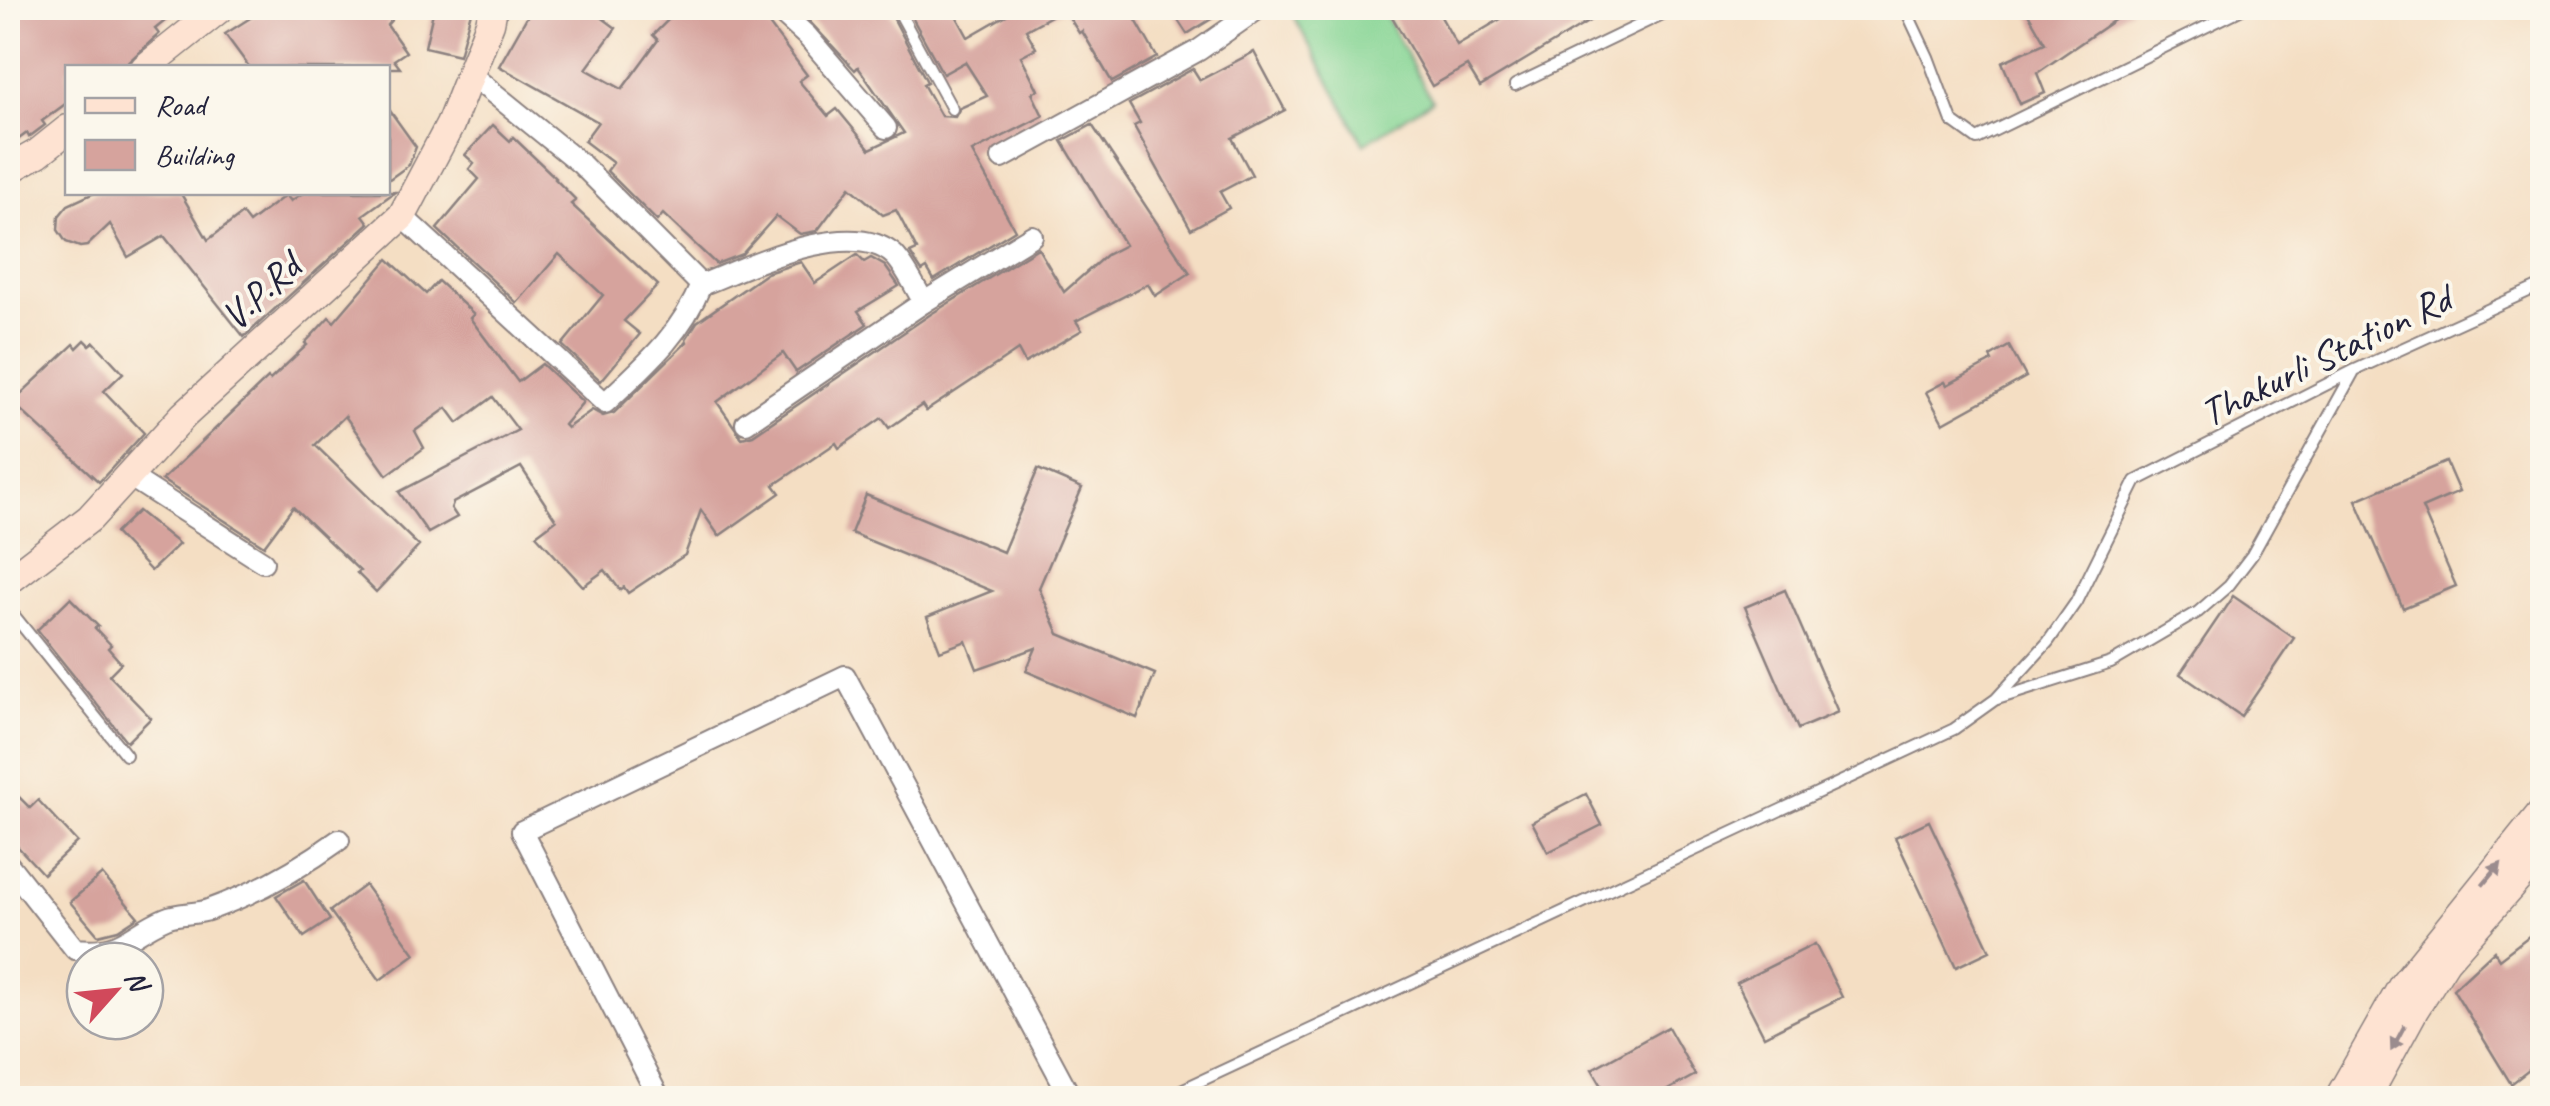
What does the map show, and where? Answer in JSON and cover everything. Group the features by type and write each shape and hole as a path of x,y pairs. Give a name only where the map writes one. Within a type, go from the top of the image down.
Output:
{"street":[{"path":"149,65 220,8"},
{"name":"V.P.Rd","path":"8,582 90,518 184,416 402,216 450,125 493,8"},
{"path":"776,8 807,36 886,128"},
{"path":"1002,158 1199,50 1259,8"},
{"path":"470,74 581,164 701,284"},
{"path":"8,170 65,131"},
{"path":"402,216 605,403 672,338 701,284 786,250 872,241 896,256 924,302"},
{"path":"746,423 924,302 1032,236"},
{"path":"129,476 263,562"},
{"path":"659,1098 522,830 845,676 1070,1098"},
{"path":"2339,1098 2412,992 2446,960 2474,913 2535,855 2542,812"},
{"path":"8,864 74,949 100,952 128,942 167,918 208,911 294,873 339,840"},
{"path":"2366,1098 2412,992"}],"lane":[{"path":"897,8 952,109"},
{"path":"1516,85 1674,8"},
{"path":"1905,8 1952,121 1977,139 2244,8"},
{"name":"Thakurli Station Rd","path":"1996,699 2048,642 2076,602 2136,481 2355,370 2542,286"},
{"path":"1164,1098 1954,729 1996,699 2112,663 2198,612 2228,585 2252,555 2355,370"},
{"path":"8,608 126,755"}],"green space":[{"path":"1289,8 1381,8 1432,100 1364,144"}],"building":[{"path":"8,8 181,8 155,29 159,34 125,65 65,65 65,104 42,121 45,125 8,147"},
{"path":"266,8 402,8 387,25 406,52 394,60 400,68 248,65 225,34"},
{"path":"434,8 472,8 459,55 425,47"},
{"path":"532,8 589,8 616,28 586,69 622,89 658,40 653,35 680,8 737,8 753,23 762,15 807,75 799,81 828,116 837,109 870,149 904,133 858,67 855,70 797,8 888,8 941,116 955,117 960,108 987,96 965,62 943,74 907,8 952,8 968,37 1008,14 1005,8 1129,8 1157,57 1112,82 1064,9 1026,30 1036,48 1021,56 1038,90 1032,93 1043,116 972,152 1015,230 934,280 910,253 917,250 896,210 883,215 850,187 817,231 800,234 776,216 742,254 716,264 663,214 657,221 607,171 613,163 584,141 598,122 499,66"},
{"path":"1170,8 1229,8 1187,34"},
{"path":"1387,8 1436,8 1457,45 1519,8 1611,8 1480,87 1467,66 1432,86"},
{"path":"2025,8 2132,8 2037,73 2045,93 2020,104 2002,62 2045,43"},
{"path":"1254,52 1285,110 1232,138 1252,175 1220,192 1229,208 1191,229 1134,126 1140,123 1129,104 1193,69 1200,80"},
{"path":"390,111 416,147 409,165 390,179"},
{"path":"493,125 510,141 513,137 556,178 576,200 571,204 658,285 624,321 640,334 601,381 562,345 603,295 559,254 517,303 437,229 479,179 469,169 474,163 465,155"},
{"path":"1092,125 1190,273 1155,296 1148,284 1076,321 1082,330 1025,363 1018,350 926,411 922,405 889,428 882,418 839,448 836,443 774,485 780,493 719,536 701,510 685,555 628,593 624,587 620,590 605,570 583,586 536,535 556,520 521,467 453,503 451,508 457,517 428,533 399,492 518,430 493,397 458,423 447,408 415,431 424,448 387,475 345,416 315,445 419,546 376,592 357,573 360,571 293,507 264,546 162,480 307,345 329,317 334,322 388,259 426,294 438,281 474,314 470,318 518,382 542,364 583,402 564,425 567,428 592,410 603,416 614,413 687,342 697,322 767,273 801,262 815,283 857,255 864,262 871,258 885,266 899,286 858,311 867,324 796,372 783,353 717,402 742,438 753,435 931,314 1038,248 1064,292 1106,255 1125,245 1062,141"},
{"path":"395,192 363,215 369,223 244,337 164,236 128,257 110,224 87,246 80,247 66,242 58,230 59,216 68,205 90,195 182,195 208,240 242,214 249,223 286,195 291,201 300,195"},
{"path":"85,340 90,345 94,342 123,373 104,391 144,433 99,482 12,402 74,344 77,348"},
{"path":"2009,346 2026,377 1943,423 1926,392 1992,361 1990,357"},
{"path":"2446,462 2459,492 2422,508 2456,586 2403,608 2356,500"},
{"path":"1038,469 1082,488 1039,588 1059,634 1155,674 1137,718 1026,671 1036,648 977,669 966,641 940,651 927,617 992,591 851,533 866,495 1003,552"},
{"path":"138,511 179,544 151,571 115,533"},
{"path":"1785,590 1838,712 1798,729 1745,607"},
{"path":"2233,596 2294,638 2241,716 2180,674"},
{"path":"70,598 98,626 95,628 121,663 109,675 151,718 127,742 37,630"},
{"path":"8,786 30,808 38,800 77,842 43,874 8,836"},
{"path":"1586,794 1602,825 1548,852 1532,822"},
{"path":"1929,821 1990,951 1956,967 1895,837"},
{"path":"102,874 138,917 118,930 98,935 70,902"},
{"path":"304,880 330,920 304,937 276,896"},
{"path":"365,885 415,954 380,980 330,911"},
{"path":"2542,926 2542,1060 2511,1084 2453,989 2494,951 2499,959"},
{"path":"1815,944 1842,997 1764,1036 1737,983"},
{"path":"1668,1027 1695,1075 1653,1098 1609,1098 1592,1069"}]}
